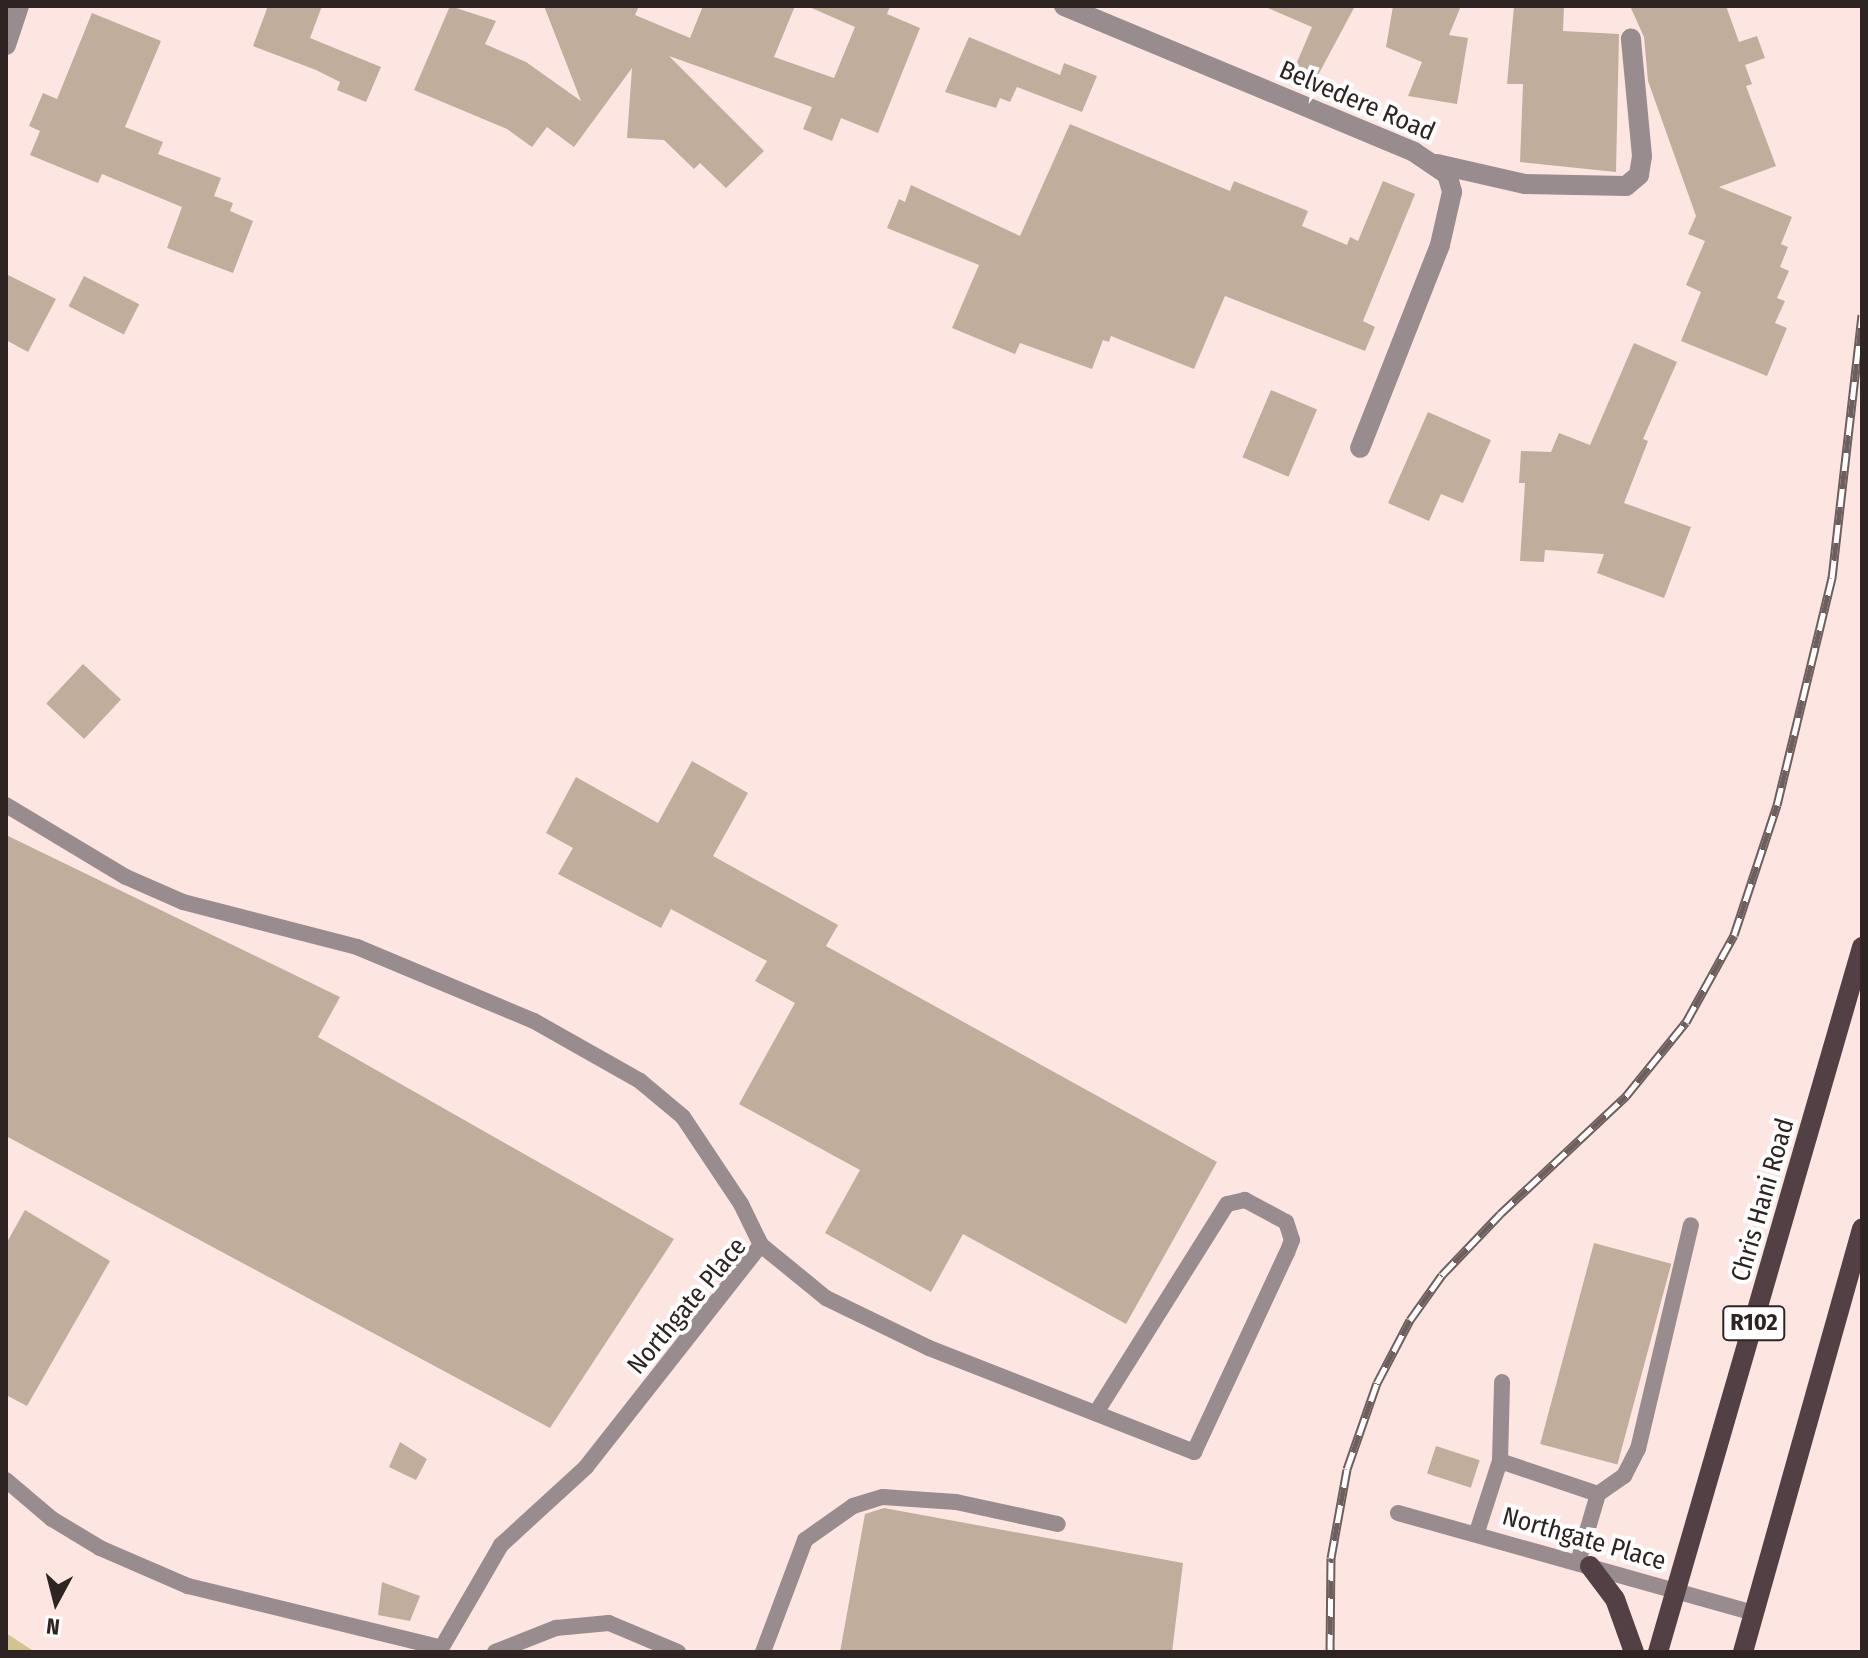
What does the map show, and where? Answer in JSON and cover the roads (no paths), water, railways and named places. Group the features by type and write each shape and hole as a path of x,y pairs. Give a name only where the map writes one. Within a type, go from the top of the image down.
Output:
{"main road":[{"name":"Chris Hani Road","path":"1658,1652 1862,947"},
{"path":"1743,1652 1862,1228"},
{"path":"1584,1564 1615,1599 1634,1652"}],"street":[{"path":"6,45 19,6"},
{"name":"Belvedere Road","path":"1064,6 1437,164 1452,192 1440,245 1360,448"},
{"path":"1437,164 1525,184 1626,186 1639,175 1642,156 1631,39"}],"lane":[{"path":"6,805 126,877 169,896 256,925 357,947 534,1021 640,1081 683,1117 741,1204 761,1245"},
{"name":"Northgate Place","path":"439,1650 501,1545 586,1467 761,1245 826,1298 929,1348 1194,1452 1292,1240 1286,1222 1245,1200 1220,1211 1096,1413"},
{"path":"1584,1564 1598,1494 1624,1476 1638,1449 1691,1225"},
{"path":"1477,1532 1500,1461 1502,1382"},
{"path":"1500,1461 1598,1494"},
{"path":"6,1480 52,1519 100,1548 188,1586 439,1650"},
{"path":"763,1652 805,1540 853,1506 883,1497 956,1502 1058,1524"},
{"name":"Northgate Place","path":"1398,1513 1477,1532 1754,1613"},
{"path":"495,1652 556,1628 609,1623 678,1652"}],"railway":[{"path":"1330,1652 1331,1558 1347,1469 1377,1383 1410,1320 1442,1275 1500,1214 1626,1096 1686,1022 1734,935 1777,805 1832,578 1862,315"}]}
